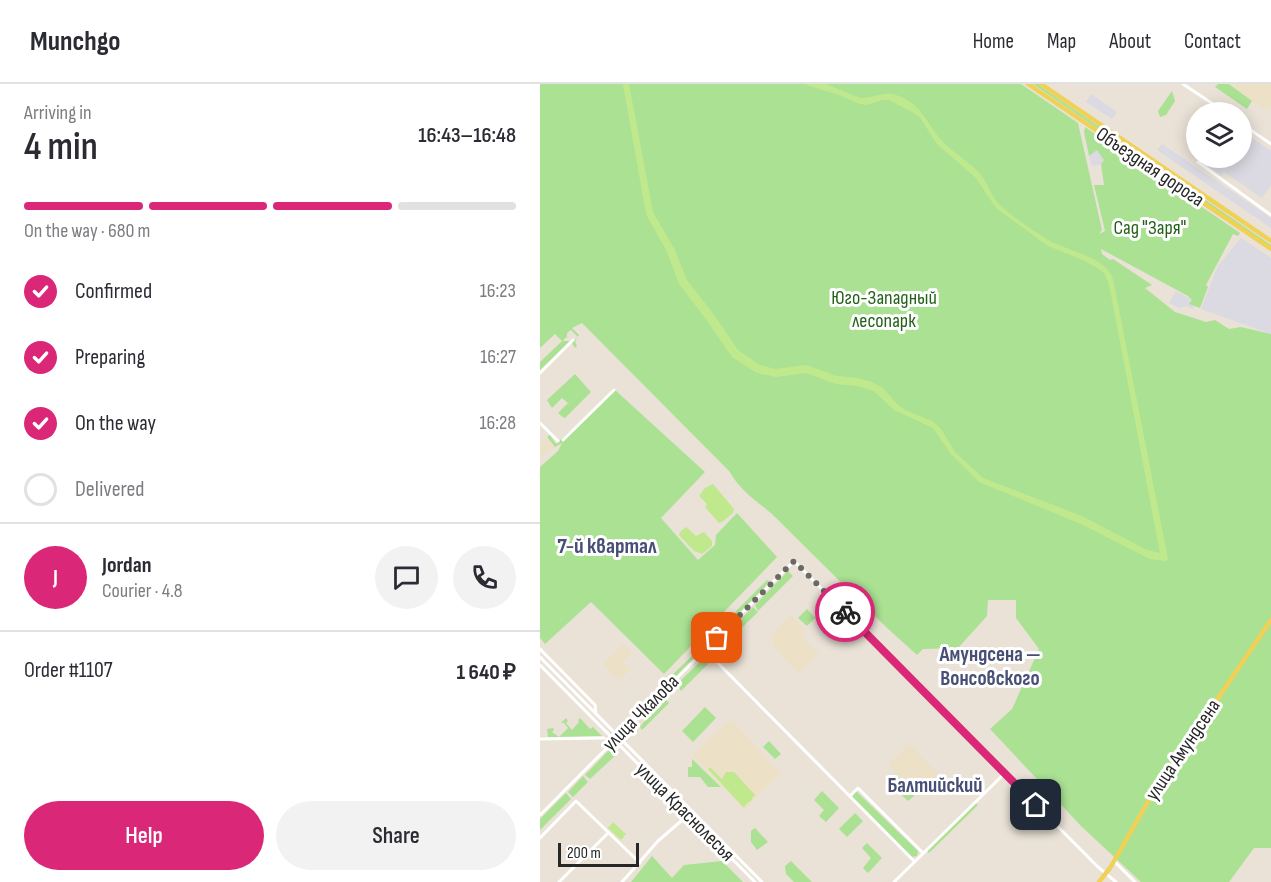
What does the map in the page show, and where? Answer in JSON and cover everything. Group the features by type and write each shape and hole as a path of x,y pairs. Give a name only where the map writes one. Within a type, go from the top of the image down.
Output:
{"main road":[{"name":"Объездная дорога","path":"1028,84 1271,249"},
{"name":"Объездная дорога","path":"1041,84 1271,242"},
{"name":"улица Амундсена","path":"1099,882 1149,801 1271,620"}],"street":[{"path":"1183,84 1210,102"},
{"path":"1252,131 1271,144"},
{"path":"1206,168 1271,215"},
{"path":"540,373 573,340"},
{"path":"564,440 614,390"},
{"path":"540,423 558,441"},
{"name":"улица Чкалова","path":"540,815 794,561 1004,773"},
{"name":"улица Краснолесья","path":"540,649 595,705 596,715"},
{"path":"705,650 914,861"},
{"name":"улица Краснолесья","path":"540,657 762,882"},
{"name":"улица Краснолесья","path":"540,665 755,882"},
{"path":"540,739 604,738"},
{"path":"894,882 1004,773 1116,882"},
{"path":"850,796 858,788 923,853"},
{"path":"540,838 576,801 640,863"},
{"path":"622,882 658,842 688,815"},
{"path":"559,882 608,832"},
{"path":"709,836 713,832"},
{"path":"1114,861 1135,882"}],"shaded area":[{"path":"1236,84 1271,84 1271,106 1267,111 1233,88"},
{"path":"1091,94 1117,112 1112,119 1086,102"},
{"path":"1252,138 1271,151 1271,185 1262,198 1224,172 1221,176 1210,168 1252,168"},
{"path":"1162,144 1186,160 1186,168 1197,168 1271,218 1271,228 1157,150"},
{"path":"1097,149 1104,160 1102,164 1092,166 1089,156"},
{"path":"1241,238 1271,258 1271,334 1201,309 1218,266"},
{"path":"1176,291 1192,300 1190,304 1194,306 1193,309 1186,306 1179,308 1169,303"},
{"path":"547,439 555,447 540,460 540,440 543,443"},
{"path":"791,615 807,631 801,636 819,654 799,673 773,646 772,634"},
{"path":"623,644 632,653 623,662 630,670 619,681 603,664"},
{"path":"731,719 781,773 744,809 692,755"},
{"path":"910,744 941,777 920,797 888,765"}],"green space":[{"name":"Юго-Западный лесопарк","path":"540,84 1021,84 1078,123 1102,230 1099,234 1105,231 1094,185 1104,185 1101,164 1104,160 1097,150 1089,156 1085,127 1240,233 1238,236 1233,234 1206,285 1208,287 1200,308 1189,304 1192,300 1188,296 1101,249 1102,254 1110,260 1113,259 1152,285 1145,288 1175,312 1206,322 1215,320 1229,329 1241,327 1271,334 1271,848 1254,848 1229,882 1141,882 1081,826 990,729 1012,709 1039,649 1016,618 1016,600 988,600 987,616 958,648 923,649 917,655 771,513 743,489 730,472 582,323 572,328 579,335 578,337 571,330 567,333 567,338 563,341 570,341 540,370 540,362 562,341 555,334 540,348"},
{"path":"623,84 629,84 653,212 675,250 687,280 738,350 760,365 775,369 806,365 837,376 872,382 883,388 905,410 932,421 941,429 955,452 983,478 1082,516 1147,550 1160,553 1109,284 1104,273 1083,260 1048,246 996,208 976,178 937,144 919,116 889,100 867,105 860,104 804,84 826,84 860,98 886,94 905,99 918,109 943,142 981,175 997,202 1007,211 1053,243 1102,264 1113,279 1168,559 1166,561 1150,559 1081,524 979,482 951,454 933,428 894,410 874,391 857,386 836,384 806,373 776,377 757,373 732,357 679,284 667,252 646,214"},
{"path":"1033,84 1038,84 1271,245 1271,248"},
{"path":"1218,84 1229,84 1252,101 1237,102 1215,87"},
{"path":"1172,91 1175,101 1166,115 1160,117 1158,111"},
{"path":"575,374 591,392 565,418 558,413 568,403 562,398 552,408 547,400"},
{"path":"615,390 705,472 661,518 698,560 715,545 716,535 737,513 777,557 664,674 591,602 545,644 540,638 540,467 558,451 562,443 555,447 547,437 550,435 556,444"},
{"path":"713,484 734,509 733,513 719,523 699,496 705,488"},
{"path":"686,527 696,536 704,532 712,541 712,546 702,554 694,551 679,535"},
{"path":"788,571 793,576 758,611 755,605"},
{"path":"767,580 769,581 764,588 717,635 715,632"},
{"path":"753,607 758,612 726,643 721,638"},
{"path":"807,609 815,618 807,626 798,618"},
{"path":"697,651 699,653 673,679 668,679"},
{"path":"704,658 709,663 681,691 677,684"},
{"path":"664,697 669,703 642,730 640,727"},
{"path":"705,707 716,718 693,742 682,731"},
{"path":"566,718 568,721 566,723 572,730 580,718 590,729 593,727 602,736 559,737 568,728 561,723"},
{"path":"553,728 552,732 559,737 548,737 547,729"},
{"path":"769,741 781,754 775,759 763,747"},
{"path":"611,748 617,754 590,779 585,775"},
{"path":"692,759 721,787 708,787 700,777 688,777 688,767 692,767"},
{"path":"710,767 722,779 726,772 734,772 756,796 753,796 744,808 708,769"},
{"path":"896,774 916,794 908,801 888,782"},
{"path":"583,776 588,782 573,797 568,792"},
{"path":"822,791 839,808 826,822 819,816 824,810 814,800"},
{"path":"856,791 918,851 917,856 912,857 852,797"},
{"path":"566,793 571,799 540,830 540,819"},
{"path":"975,803 978,805 929,853 927,851"},
{"path":"855,813 863,821 847,837 839,829"},
{"path":"613,822 626,834 621,840 608,828"},
{"path":"755,828 768,842 757,850 751,842 751,831"},
{"path":"867,843 882,858 868,873 863,868 871,858 862,848"},
{"path":"652,856 672,878 684,865 722,861 743,882 631,882"},
{"path":"791,861 812,882 794,882 786,874 785,866"}],"way so far":[{"path":"717,638 794,561 845,612"}],"district":[{"name":"7-й квартал","path":"607,546"},
{"name":"Амундсена — Вонсовского","path":"990,666"},
{"name":"Балтийский","path":"935,785"}],"route":[{"path":"845,612 1036,805"}],"park label":[{"name":"Сад \"Заря\"","path":"1150,228"}]}
